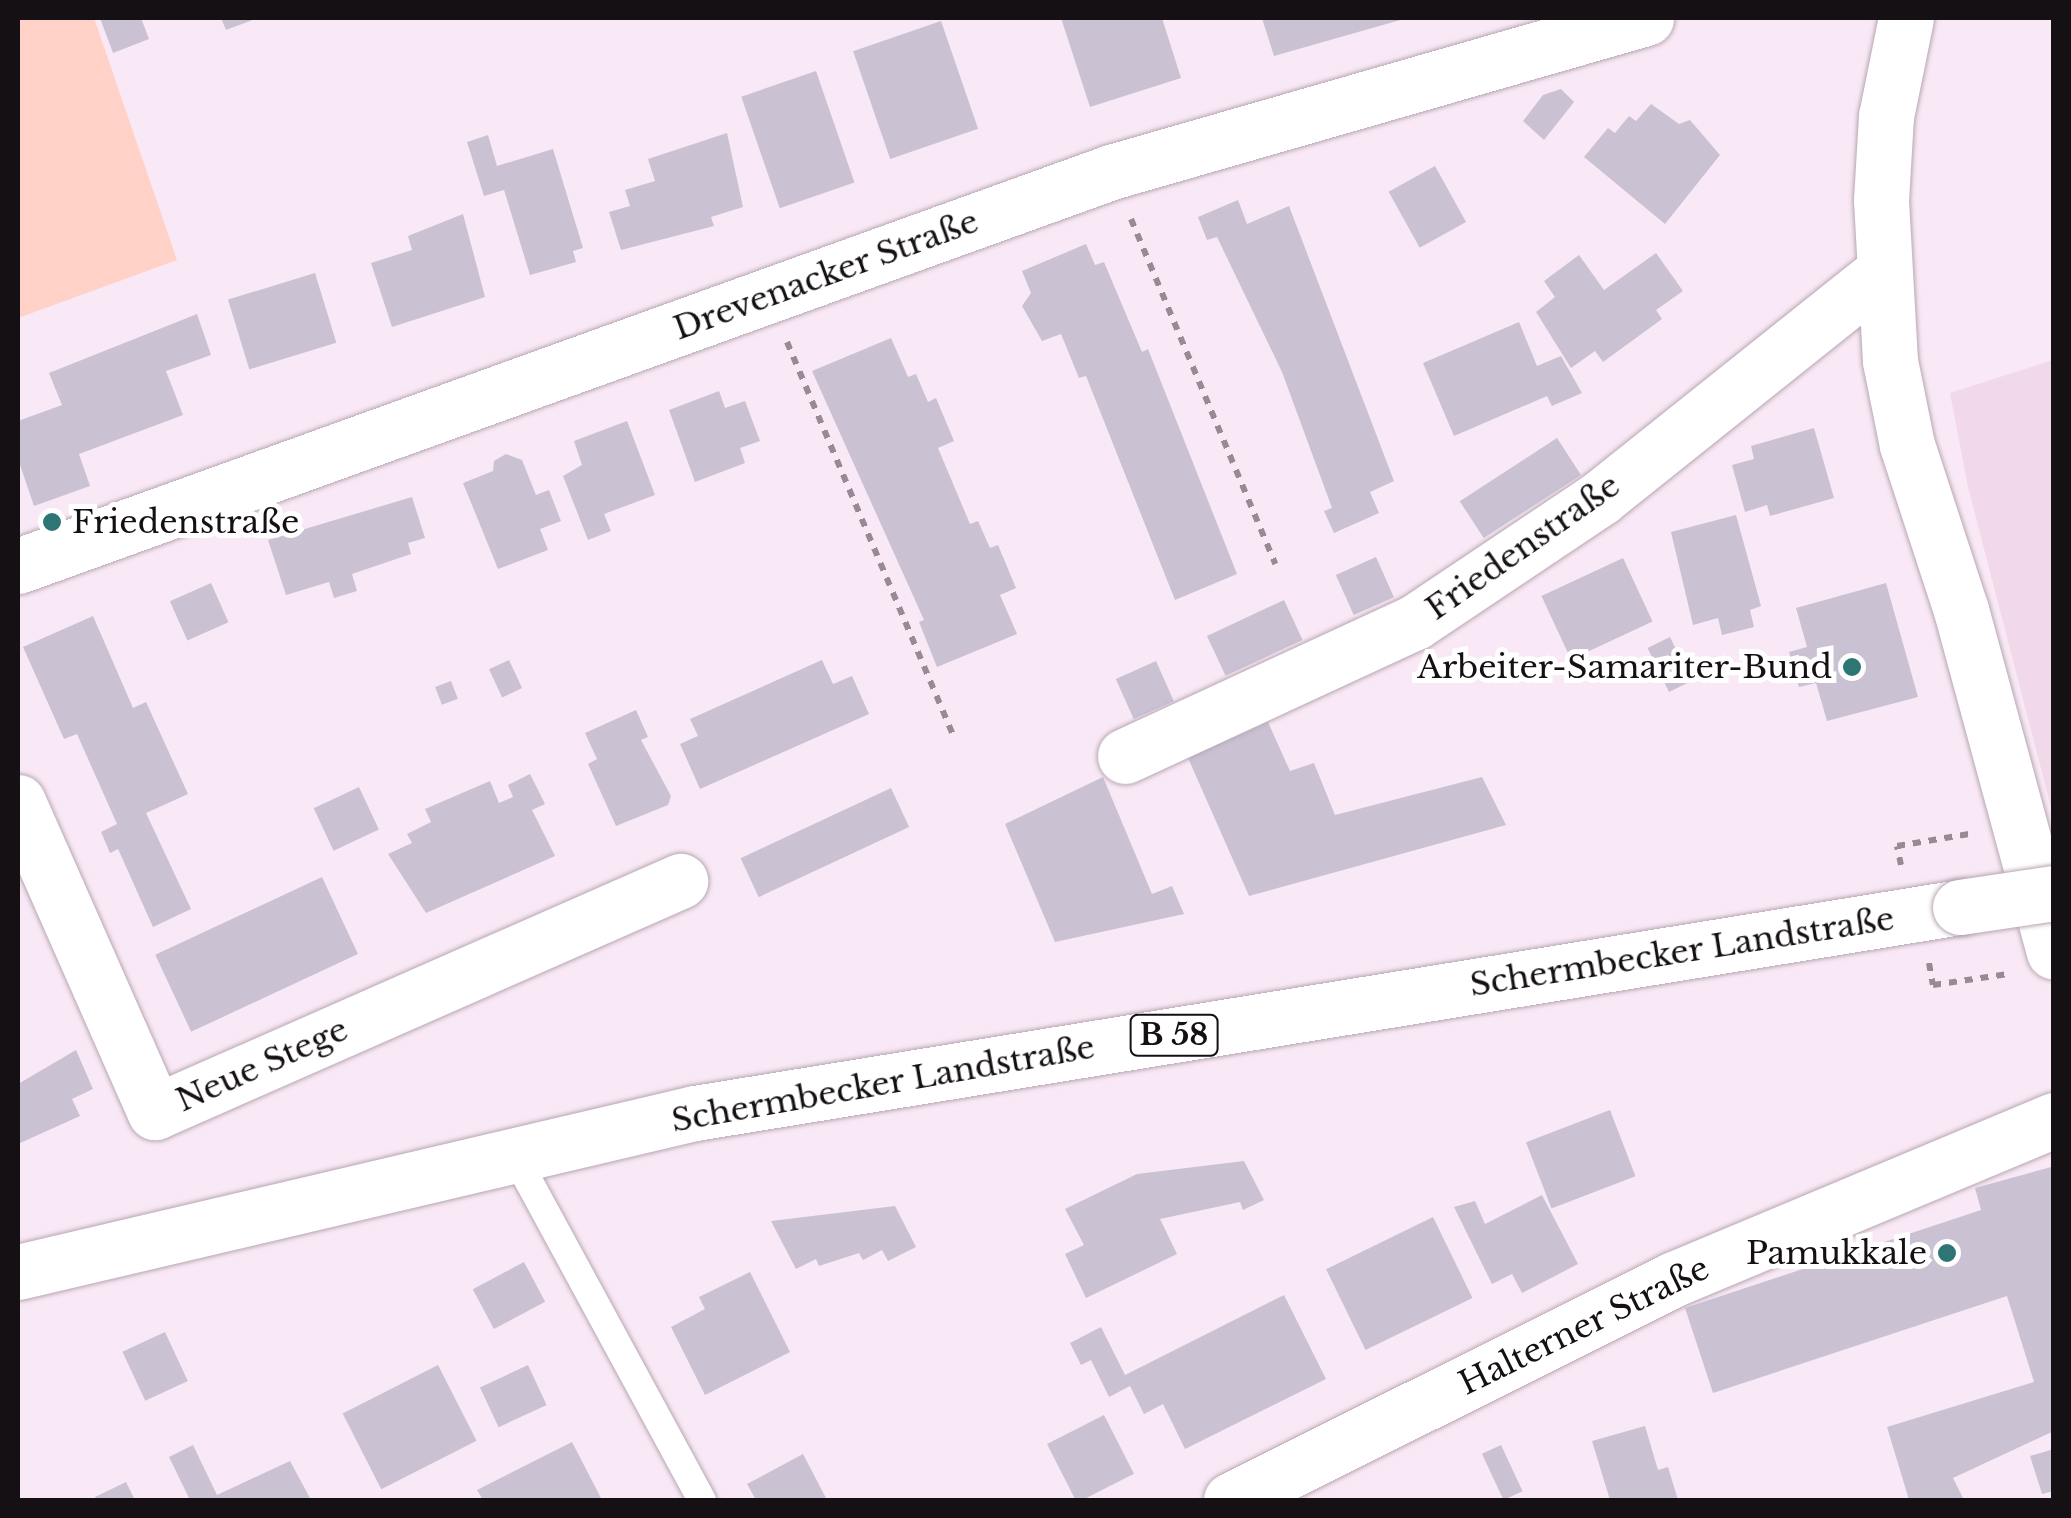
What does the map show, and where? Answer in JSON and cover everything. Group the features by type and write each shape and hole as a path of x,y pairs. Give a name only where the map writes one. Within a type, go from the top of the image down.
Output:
{"street":[{"name":"Drevenacker Straße","path":"18,566 1111,172 1646,18"},
{"path":"1906,18 1886,116 1882,273 1906,445 2021,825 2036,962"},
{"name":"Friedenstraße","path":"1125,756 1415,622 1600,498 1882,273"},
{"name":"Neue Stege","path":"18,802 155,1112 680,881"},
{"name":"Schermbecker Landstraße","path":"18,1272 695,1113 2054,893"},
{"name":"Halterner Straße","path":"1232,1500 1674,1278 2054,1120"}],"lane":[{"path":"514,1154 702,1500"}],"path":[{"path":"1111,172 1275,564"},
{"path":"768,296 954,737"},
{"path":"2021,825 1897,846 1933,984 2036,962"}],"shaded area":[{"path":"18,18 94,18 177,260 18,318"},
{"path":"2054,360 2053,815 1968,487 1950,393"}],"building":[{"path":"100,18 141,18 149,39 113,53"},
{"path":"221,18 258,18 226,30"},
{"path":"1061,18 1162,18 1181,78 1090,107"},
{"path":"1262,18 1404,18 1404,19 1274,56"},
{"path":"941,21 978,129 890,159 853,51"},
{"path":"816,71 854,183 780,208 741,97"},
{"path":"1561,89 1574,102 1544,140 1523,121 1543,95"},
{"path":"1651,104 1679,124 1690,120 1720,155 1665,224 1584,157 1608,128 1615,133 1629,116 1636,121"},
{"path":"727,133 743,207 711,217 714,226 621,250 609,212 630,206 625,190 655,181 648,159"},
{"path":"488,135 497,166 553,149 583,248 573,251 576,262 530,275 504,190 484,196 467,142"},
{"path":"1435,166 1466,222 1420,248 1389,192"},
{"path":"1238,200 1247,224 1289,206 1394,481 1370,492 1379,513 1334,533 1324,511 1332,508 1282,372 1217,237 1207,240 1198,217"},
{"path":"463,214 485,297 392,327 371,263 412,250 408,236"},
{"path":"1086,244 1095,265 1104,262 1142,352 1148,349 1237,574 1175,600 1086,376 1079,378 1061,334 1042,341 1022,306 1031,293 1022,271"},
{"path":"1656,253 1683,291 1656,310 1662,319 1603,362 1595,351 1571,368 1536,312 1555,297 1544,281 1579,255 1604,290"},
{"path":"315,273 336,343 249,369 228,300"},
{"path":"197,314 211,355 166,371 183,415 79,454 90,486 34,506 18,459 18,421 62,405 49,373"},
{"path":"1519,322 1537,366 1561,356 1582,393 1552,406 1547,396 1454,436 1423,363"},
{"path":"891,338 908,377 916,374 928,402 936,398 954,441 938,448 970,524 978,521 990,548 998,545 1016,588 1000,595 1017,634 937,667 919,622 924,620 812,371"},
{"path":"719,391 725,408 745,401 760,441 740,448 745,463 695,482 669,410"},
{"path":"627,421 655,495 604,514 611,531 588,540 563,476 582,465 574,441"},
{"path":"1814,428 1834,498 1770,516 1767,505 1745,512 1732,465 1754,459 1751,446"},
{"path":"1557,438 1581,475 1484,538 1460,501"},
{"path":"506,454 522,460 536,495 549,490 561,521 540,529 548,550 498,569 463,483 493,471 494,461"},
{"path":"412,497 425,538 408,543 411,554 352,574 357,591 334,598 329,582 286,595 268,540"},
{"path":"1736,515 1761,606 1750,610 1754,627 1722,635 1718,618 1693,625 1671,532"},
{"path":"1376,557 1394,597 1354,615 1336,575"},
{"path":"1623,558 1653,621 1571,659 1541,596"},
{"path":"211,583 228,622 187,641 170,601"},
{"name":"Arbeiter-Samariter-Bund","path":"1886,583 1918,697 1827,721 1816,683 1799,687 1789,652 1807,647 1796,608"},
{"path":"1284,600 1303,640 1226,676 1207,636"},
{"path":"93,616 133,708 146,702 188,794 146,813 191,909 153,927 118,849 110,853 101,832 117,824 77,734 64,739 23,647"},
{"path":"1670,637 1691,681 1669,692 1648,648"},
{"path":"509,660 522,688 502,697 489,669"},
{"path":"822,660 833,684 852,676 869,714 700,789 680,744 698,736 690,719"},
{"path":"1156,661 1174,701 1134,719 1116,679"},
{"path":"451,681 458,699 442,705 435,687"},
{"path":"636,710 648,737 641,740 671,796 668,805 616,826 588,764 597,759 585,733"},
{"path":"1268,722 1290,771 1314,763 1335,815 1482,777 1506,825 1249,896 1188,758"},
{"path":"530,774 545,804 532,810 555,856 426,913 388,854 412,843 407,834 431,822 425,809 490,781 499,803 513,797 508,785"},
{"path":"1103,777 1152,894 1172,886 1184,914 1055,942 1005,824"},
{"path":"359,787 379,830 334,851 314,808"},
{"path":"891,788 909,827 759,897 741,858"},
{"path":"322,877 358,954 191,1032 155,955"},
{"path":"76,1050 93,1089 72,1099 80,1116 18,1144 18,1084"},
{"path":"1610,1110 1635,1176 1551,1209 1526,1142"},
{"path":"1244,1161 1264,1200 1243,1210 1240,1202 1160,1219 1177,1254 1086,1298 1065,1254 1084,1245 1065,1209 1137,1174"},
{"path":"2051,1167 2054,1431 1953,1478 1964,1500 1909,1500 1887,1427 2034,1382 2007,1296 1713,1393 1685,1308 1981,1210 1975,1188"},
{"path":"1542,1195 1578,1264 1522,1293 1512,1274 1492,1284 1454,1207 1475,1201 1485,1224"},
{"path":"895,1206 916,1247 888,1261 882,1250 863,1260 859,1253 819,1266 816,1259 796,1269 771,1221"},
{"path":"1433,1217 1472,1298 1365,1350 1326,1269"},
{"path":"524,1262 545,1302 494,1329 473,1289"},
{"path":"750,1272 790,1352 705,1395 671,1327 705,1309 699,1297"},
{"path":"1284,1295 1326,1379 1185,1449 1163,1404 1144,1414 1130,1386 1109,1397 1091,1360 1081,1365 1070,1343 1101,1327 1125,1375"},
{"path":"165,1332 188,1381 145,1401 122,1352"},
{"path":"438,1365 477,1441 381,1489 343,1414"},
{"path":"528,1365 547,1405 499,1427 480,1387"},
{"path":"1104,1415 1134,1474 1075,1500 1047,1444"},
{"path":"1645,1426 1658,1470 1668,1467 1678,1500 1610,1500 1592,1441"},
{"path":"572,1442 602,1500 483,1500 477,1490"},
{"path":"193,1445 217,1495 290,1461 311,1500 190,1500 169,1457"},
{"path":"1501,1445 1523,1491 1503,1500 1482,1454"},
{"path":"2054,1449 2054,1491 2042,1494 2030,1456"},
{"path":"803,1454 827,1500 756,1500 747,1484"},
{"path":"126,1482 135,1500 96,1500 95,1497"}],"place":[{"name":"Friedenstraße","path":"52,522"},
{"name":"Arbeiter-Samariter-Bund","path":"1852,667"},
{"name":"Pamukkale","path":"1947,1253"}]}
